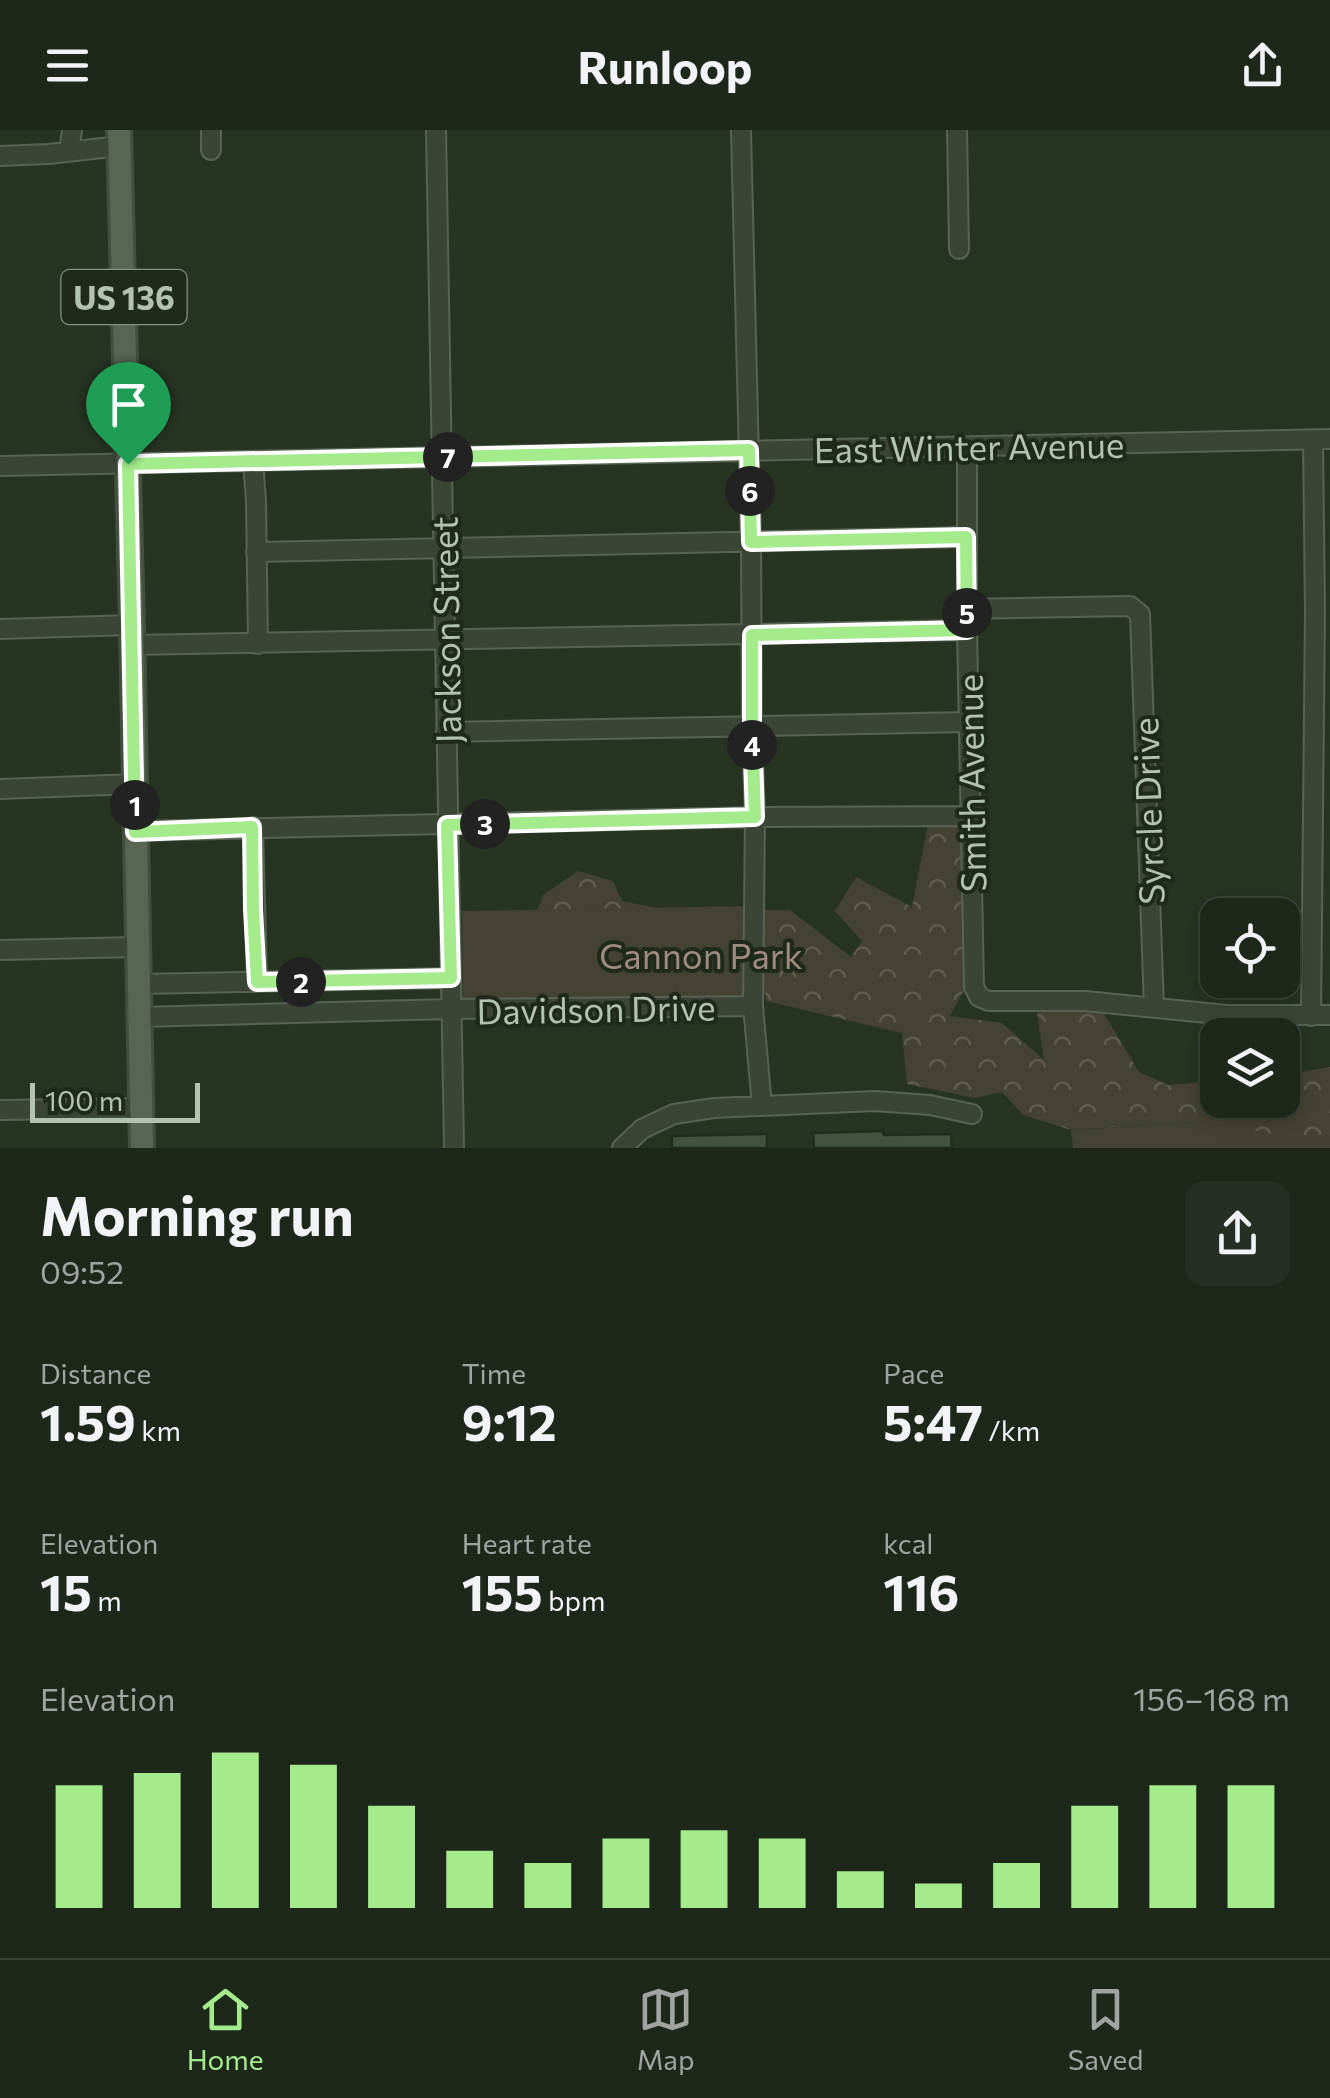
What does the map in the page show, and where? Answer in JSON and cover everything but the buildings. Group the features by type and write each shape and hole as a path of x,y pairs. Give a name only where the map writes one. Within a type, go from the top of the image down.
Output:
{"main road":[{"name":"US 136","path":"120,138 142,1148"}],"street":[{"path":"69,152 72,130"},
{"path":"210,130 211,150"},
{"name":"Jackson Street","path":"436,130 454,1148"},
{"path":"741,130 751,542 754,1006 762,1106"},
{"path":"956,130 959,249"},
{"path":"0,156 69,152 120,138"},
{"path":"1154,1008 1227,1015 1321,1015 1322,440"},
{"name":"East Winter Avenue","path":"0,466 1322,440"},
{"name":"Smith Avenue","path":"967,446 974,988 979,998 989,1001 1085,1000 1154,1008"},
{"path":"253,462 258,644"},
{"path":"256,552 966,537"},
{"name":"Syrcle Drive","path":"967,609 1130,606 1140,614 1154,1008"},
{"path":"0,629 258,644 967,630"},
{"path":"446,732 969,722"},
{"path":"0,789 136,784"},
{"path":"135,832 755,817 970,816"},
{"path":"252,827 257,982"},
{"path":"0,950 138,947"},
{"name":"Davidson Drive","path":"138,984 451,978"},
{"name":"Davidson Drive","path":"139,1017 754,1006"},
{"path":"622,1148 642,1129 674,1114 714,1108 875,1102 930,1104 972,1114"},
{"path":"0,1110 142,1108"}],"green space":[{"path":"962,824 967,985 950,1016 1002,1023 1044,1060 1037,1013 1060,1009 1103,1012 1139,1072 1168,1085 1200,1082 1200,1118 1300,1118 1300,1072 1330,1067 1330,1144 1198,1122 1071,1130 1023,1115 1002,1092 975,1098 907,1084 902,1033 766,1001 762,973 772,972 774,945 762,948 762,910 790,910 851,957 862,941 835,911 856,877 912,907 928,825"},
{"path":"578,871 613,881 622,901 656,908 520,958 543,895"},
{"name":"Cannon Park","path":"750,906 750,991 740,1001 463,1000 462,911"},
{"path":"1198,1122 1325,1142 1330,1148 1073,1148 1071,1130"}],"route":[{"path":"749,450 751,542 966,537 967,630 752,635 755,817 447,825 451,978 257,982 252,827 135,832 128,464 749,450"}]}
